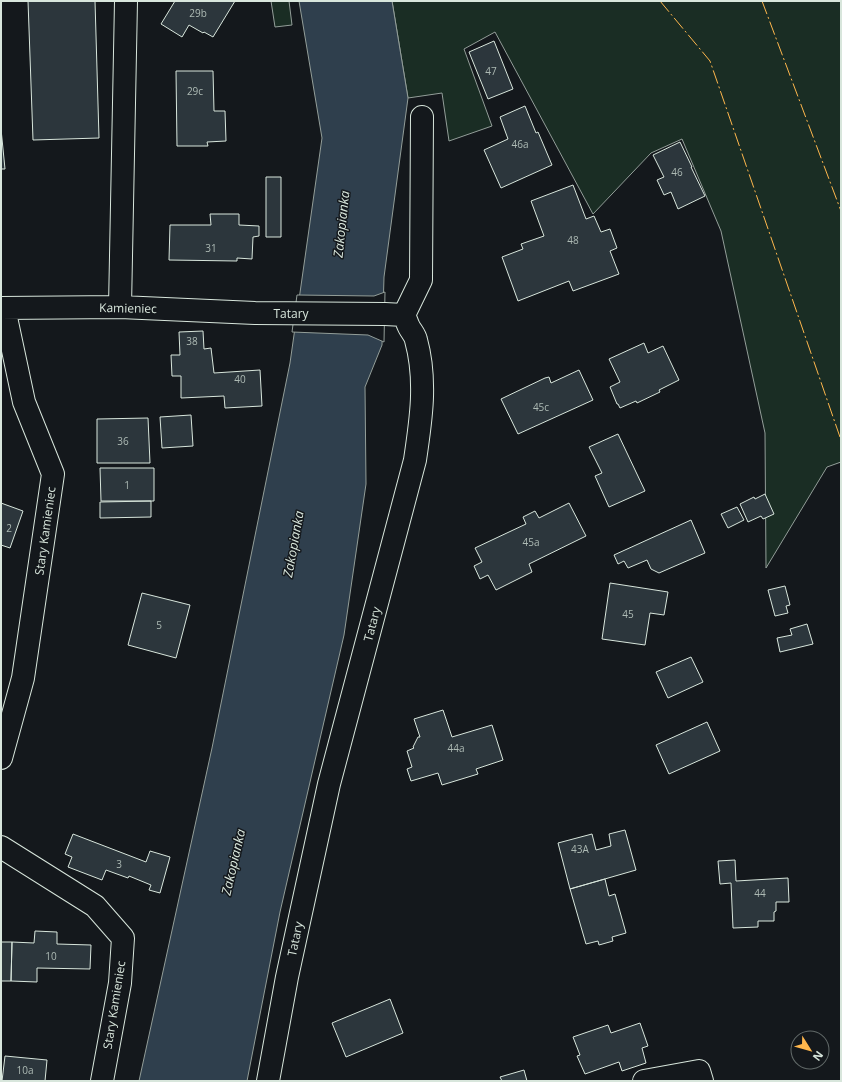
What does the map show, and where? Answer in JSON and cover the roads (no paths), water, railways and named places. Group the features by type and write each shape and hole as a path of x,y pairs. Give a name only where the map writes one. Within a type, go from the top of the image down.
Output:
{"street":[{"path":"120,307 126,1"},
{"path":"394,314 421,280 422,117"},
{"name":"Kamieniec","path":"3,308 120,307 255,313"},
{"name":"Stary Kamieniec","path":"1,758 23,678 54,474 24,402 3,308"},
{"name":"Tatary","path":"255,313 394,314 408,326 416,338 422,370 420,426 415,460 329,784 287,977 268,1081"},
{"name":"Stary Kamieniec","path":"1,848 95,906 123,938 120,983 102,1081"},
{"path":"644,1081 699,1071 702,1081"}],"water":[{"name":"Zakopianka","path":"299,1 392,1 408,98 384,277 382,345 365,387 366,484 344,635 280,912 247,1081 139,1081 212,748 290,363 322,138"}]}
